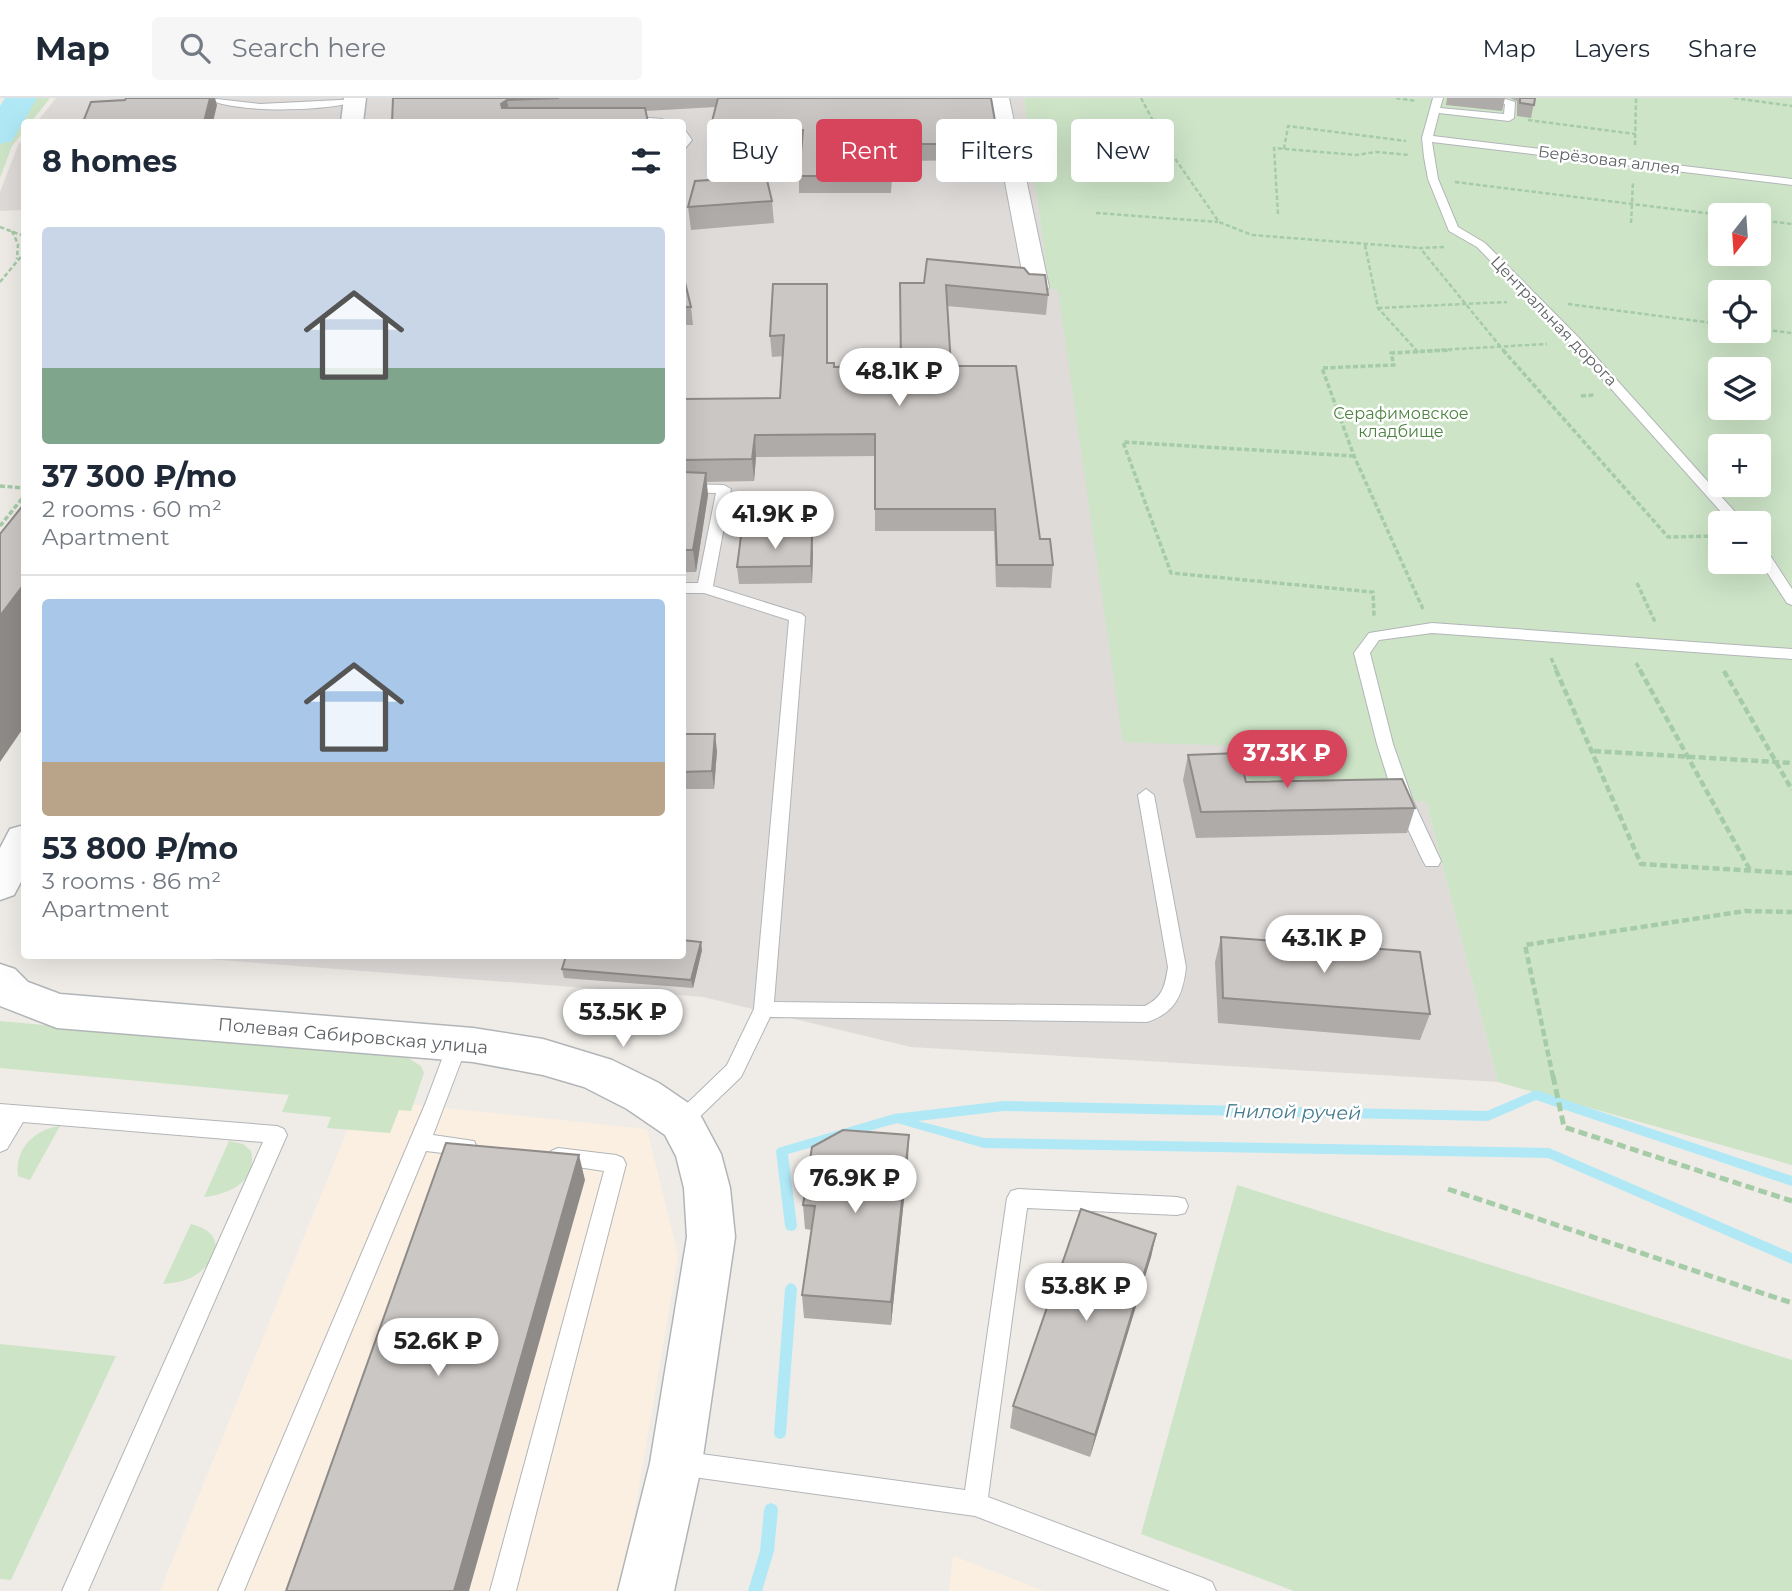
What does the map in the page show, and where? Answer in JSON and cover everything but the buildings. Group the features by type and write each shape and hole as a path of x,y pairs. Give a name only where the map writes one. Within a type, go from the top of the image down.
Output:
{"street":[{"path":"352,119 355,98"},
{"path":"999,98 1037,286"},
{"path":"0,885 21,845"},
{"name":"Полевая Сабировская улица","path":"0,980 13,994 57,1011 458,1043 543,1057 597,1073 643,1096 681,1122 698,1154 707,1188 711,1237 676,1462 646,1591"}],"lane":[{"path":"213,98 236,106 355,98"},
{"path":"1437,104 1509,118 1510,102 1479,98"},
{"name":"Центральная дорога","path":"1437,104 1427,141 1433,179 1452,229 1481,245 1576,342 1727,511"},
{"path":"610,118 623,119"},
{"name":"Берёзовая аллея","path":"1427,141 1792,182"},
{"path":"686,488 724,489 705,588"},
{"path":"1771,568 1792,600"},
{"path":"681,1122 734,1072 764,1009 797,617 705,588 686,588"},
{"path":"1432,861 1404,801 1385,744 1362,653 1374,636 1432,628 1792,654"},
{"path":"764,1009 1147,1014 1165,1006 1174,990 1177,967 1146,795"},
{"path":"231,1591 458,1043"},
{"path":"0,1143 8,1112 277,1135 75,1591"},
{"path":"418,1142 484,1149"},
{"path":"503,1591 616,1164 537,1155"},
{"path":"975,1504 1018,1198 1177,1206"},
{"path":"676,1462 975,1504 1203,1591"}],"path":[{"path":"1141,98 1167,147 1219,222"},
{"path":"1734,98 1792,106"},
{"path":"1509,118 1635,134"},
{"path":"1284,149 1288,126 1427,141"},
{"path":"1278,214 1274,148 1356,155 1376,152 1429,157"},
{"path":"1433,179 1708,213"},
{"path":"1096,213 1219,222 1252,235 1420,248 1481,245"},
{"path":"1771,221 1792,224"},
{"path":"0,227 21,235"},
{"path":"12,231 17,237 19,247 17,260"},
{"path":"1365,244 1378,308 1419,353"},
{"path":"1420,248 1500,348 1548,398 1668,537 1708,536"},
{"path":"0,282 21,256"},
{"path":"1378,308 1535,300 1708,322"},
{"path":"1771,331 1792,334"},
{"path":"1432,628 1354,456 1321,368 1394,365 1391,353 1576,342"},
{"path":"1354,456 1123,442 1171,573 1373,592 1374,636"},
{"path":"0,486 21,488"},
{"path":"0,526 21,500"},
{"path":"1637,583 1665,643"},
{"path":"1550,654 1642,864 1792,873"},
{"path":"1636,662 1750,870"},
{"path":"1723,669 1792,790"},
{"path":"1594,751 1792,763"},
{"path":"1792,912 1745,911 1525,945 1564,1127 1792,1201"},
{"path":"1448,1189 1792,1303"}],"shaded area":[{"path":"56,98 1024,98 1027,119 936,119 936,182 1035,182 1049,287 1058,290 1240,746 1254,804 1426,801 1498,1082 911,1047 703,997 205,959 686,959 686,119 39,119"},
{"path":"21,141 21,210 0,211 0,192"},
{"path":"360,1099 647,1129 678,1256 625,1570 618,1591 160,1591"},
{"path":"953,1556 1044,1591 949,1591"}],"green space":[{"path":"26,98 50,98 33,119 21,119 21,135 12,146 0,178 0,141"},
{"name":"Серафимовское кладбище","path":"1024,98 1792,98 1792,1165 1498,1082 1426,801 1253,804 1240,746 1123,742 1058,290 1049,288 1035,182 1057,182 1057,119 1027,119"},
{"path":"0,1021 408,1058 421,1066 424,1073 411,1111 399,1110 390,1133 327,1128 331,1117 282,1112 289,1095 0,1068"},
{"path":"60,1126 30,1180 18,1176 19,1157 28,1142 42,1131"},
{"path":"229,1141 243,1144 251,1151 250,1170 246,1178 232,1189 204,1197"},
{"path":"1237,1185 1792,1360 1792,1591 1294,1591 1141,1534"},
{"path":"191,1224 201,1227 213,1237 213,1257 191,1278 163,1284"},
{"path":"0,1344 116,1356 11,1580 0,1579"}],"waterway":[{"path":"0,134 21,98"},
{"name":"Гнилой ручей","path":"791,1226 782,1151 894,1119 1004,1106 1488,1116 1536,1095 1792,1181"},
{"path":"901,1121 984,1143 1549,1153 1792,1259"},
{"path":"780,1433 791,1289"},
{"path":"755,1591 767,1551 771,1510"}]}
